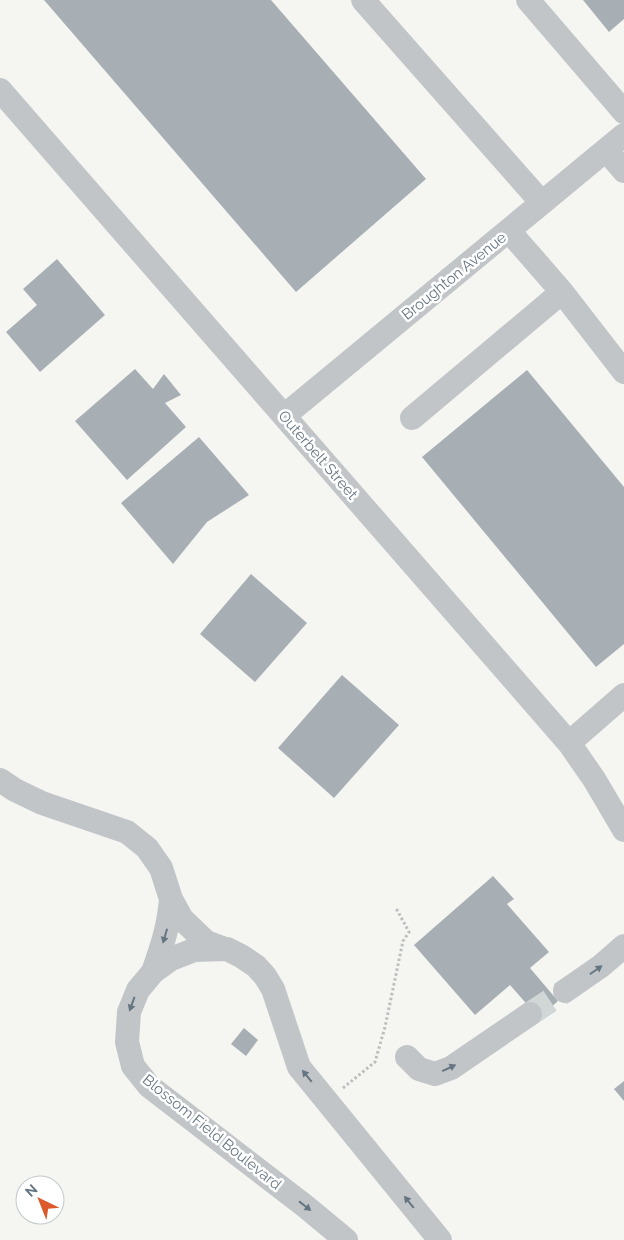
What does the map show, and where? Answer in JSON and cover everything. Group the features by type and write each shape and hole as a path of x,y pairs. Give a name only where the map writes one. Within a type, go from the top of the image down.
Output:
{"street":[{"path":"363,0 542,203"},
{"path":"528,0 624,112"},
{"name":"Outerbelt Street","path":"0,90 569,743 624,830"},
{"name":"Broughton Avenue","path":"284,416 624,135"},
{"path":"606,150 624,171"},
{"path":"508,231 562,292 624,372"},
{"path":"412,418 562,292"},
{"path":"569,743 624,695"},
{"path":"0,780 15,790 42,803 127,832 146,848 161,868 171,899 182,919 206,942 241,956 256,966 265,976 273,989 299,1067 440,1240"},
{"path":"153,972 166,936 170,919 171,899"},
{"path":"565,991 601,966 624,946"},
{"name":"Blossom Field Boulevard","path":"227,949 194,950 171,959 153,972 138,990 129,1012 127,1042 133,1066 149,1086 346,1240"},
{"path":"407,1057 419,1069 435,1074 451,1068 530,1014"}],"path":[{"path":"327,1101 374,1062 385,1027 403,942 409,932 396,908"}],"building":[{"path":"44,0 271,0 426,179 296,292"},
{"path":"583,0 624,0 624,19 609,32"},
{"path":"57,259 105,315 40,372 6,332 37,305 23,289"},
{"path":"135,369 153,389 164,374 181,395 165,403 186,427 127,480 75,421"},
{"path":"527,370 624,487 624,644 596,667 422,457"},
{"path":"199,437 249,495 207,522 173,564 121,503"},
{"path":"251,574 307,623 255,682 200,634"},
{"path":"342,675 399,725 334,798 278,748"},
{"path":"493,876 514,899 507,904 549,952 530,968 558,1001 539,1018 510,985 475,1015 414,945"},
{"path":"244,1028 258,1040 246,1056 231,1044"},
{"path":"624,1081 624,1101 614,1089"}],"tunnel":[{"path":"530,1014 565,991"}]}
